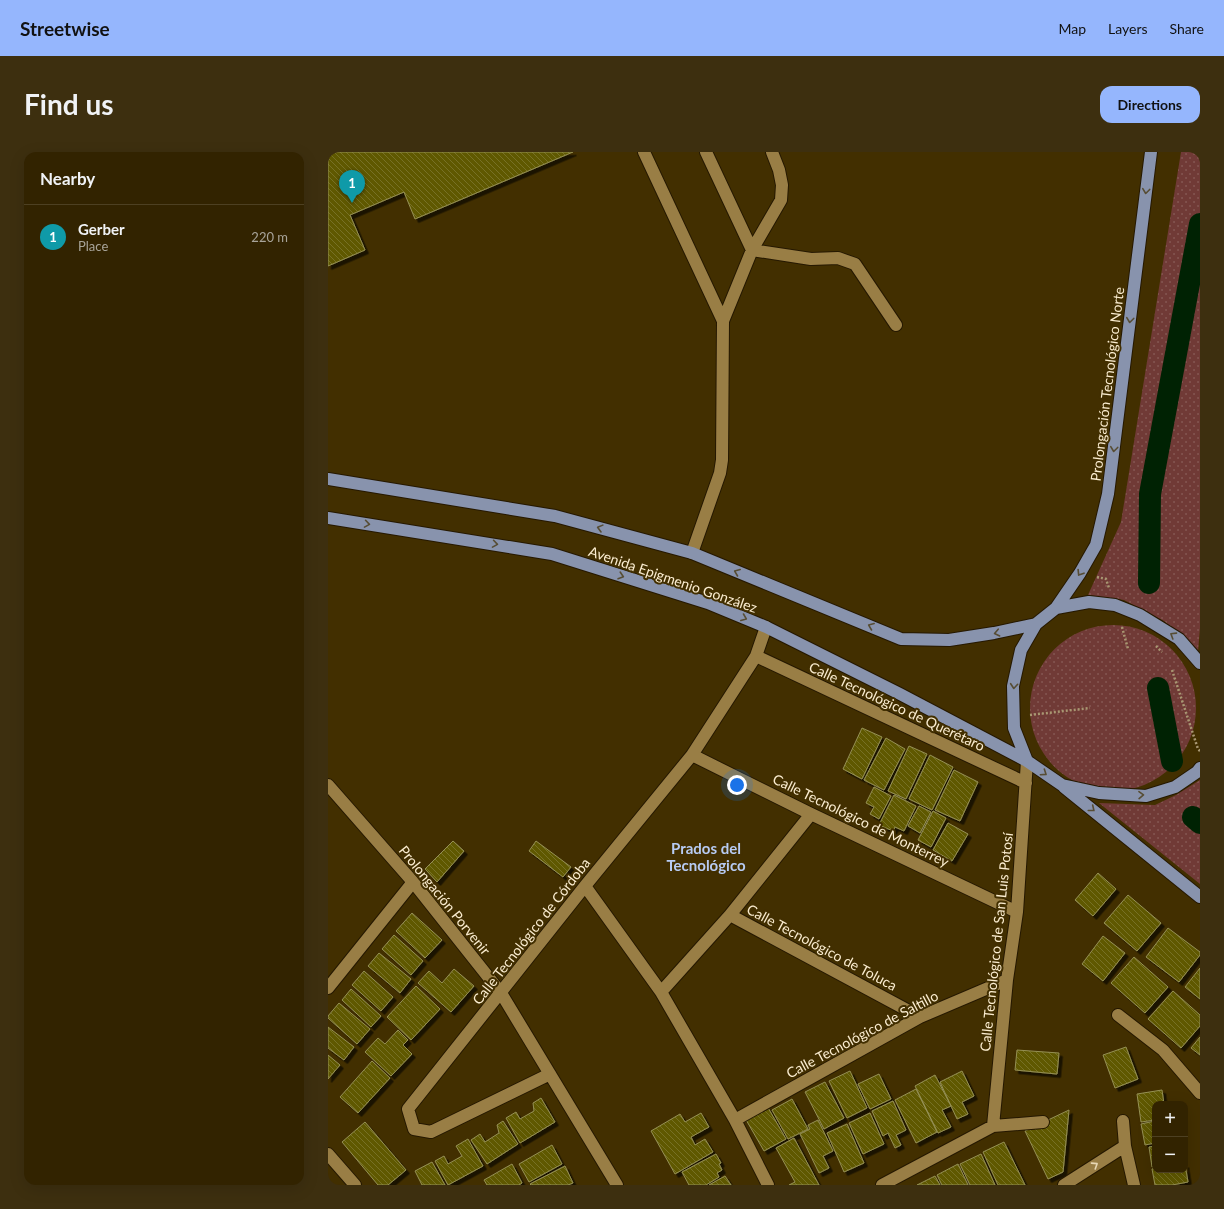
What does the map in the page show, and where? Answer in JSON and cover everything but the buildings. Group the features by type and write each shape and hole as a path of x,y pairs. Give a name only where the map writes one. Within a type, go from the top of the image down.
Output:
{"main road":[{"name":"Prolongación Tecnológico Norte","path":"1056,608 1080,573 1096,545 1108,494 1151,152"},
{"name":"Avenida Epigmenio González","path":"328,479 555,516 692,553 901,638 949,640 994,633 1036,624"},
{"name":"Avenida Epigmenio González","path":"328,518 552,554 708,603 766,627 900,694 1027,761 1062,785 1200,897"},
{"path":"1027,761 1014,728 1013,686 1021,650 1036,624 1056,608 1089,602 1115,605 1140,615 1179,639 1200,663"},
{"path":"1062,785 1099,794 1146,796 1175,787 1198,772 1200,768"}],"street":[{"path":"644,152 723,321"},
{"path":"706,152 752,250"},
{"path":"692,553 720,473 722,460 723,321 752,250 781,200 782,186 779,170 772,152"},
{"path":"752,250 811,259 838,258 855,264 896,325"},
{"name":"Calle Tecnológico de Córdoba","path":"550,1074 431,1132 414,1129 408,1109 585,886 692,755 756,656 766,627"},
{"name":"Calle Tecnológico de Querétaro","path":"756,656 1026,783"},
{"name":"Calle Tecnológico de Monterrey","path":"692,755 811,814 1016,912"},
{"name":"Calle Tecnológico de San Luis Potosí","path":"993,1126 1007,980 1016,912 1027,761"},
{"name":"Prolongación Porvenir","path":"328,787 414,882 501,993 617,1185"},
{"path":"661,992 730,915 811,814"},
{"path":"328,988 414,882"},
{"path":"585,886 661,992 735,1120 768,1185"},
{"name":"Calle Tecnológico de Toluca","path":"730,915 920,1017"},
{"name":"Calle Tecnológico de Saltillo","path":"735,1120 920,1017 1007,980"},
{"path":"1118,1015 1163,1050 1200,1094"},
{"path":"1123,1120 1126,1146 1134,1185"},
{"path":"882,1185 993,1126 1043,1122"},
{"path":"1064,1185 1126,1146"},
{"path":"328,1154 355,1185"}],"path":[{"path":"1172,670 1198,749 1200,751"},
{"path":"1014,717 1090,708"}],"shaded area":[{"path":"1181,152 1200,152 1200,628 1198,652 1164,621 1124,600 1088,595 1121,522"},
{"path":"1105,625 1121,625 1145,631 1172,649 1190,676 1196,700 1196,716 1190,740 1172,767 1145,785 1121,791 1105,791 1081,785 1060,772 1049,761 1036,740 1030,716 1030,700 1036,676 1049,655 1060,644 1081,631"},
{"path":"1200,780 1200,884 1099,803 1155,805 1176,795"}],"waterway":[{"path":"1149,583 1150,494 1200,224"},
{"path":"1158,688 1172,761"},
{"path":"1193,817 1200,823"}],"place":[{"name":"Gerber","path":"352,203"}],"district":[{"name":"Prados del Tecnológico","path":"706,856"}]}
